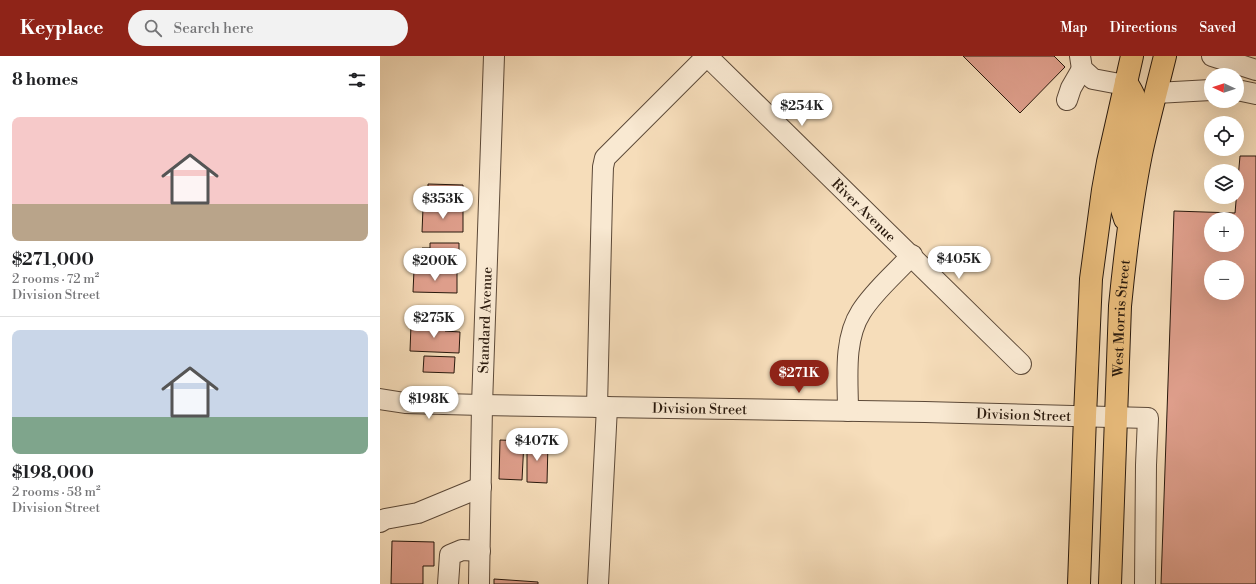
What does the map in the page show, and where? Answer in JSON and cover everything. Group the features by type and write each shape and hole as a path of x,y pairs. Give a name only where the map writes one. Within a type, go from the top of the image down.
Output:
{"main road":[{"path":"1079,584 1091,279 1106,169 1132,56"},
{"name":"West Morris Street","path":"1110,584 1120,306 1128,229 1141,152 1164,57"},
{"path":"1125,84 1134,94 1137,104 1119,189 1119,200 1128,229"}],"street":[{"name":"Standard Avenue","path":"479,584 482,405 494,56"},
{"path":"598,584 602,407 603,167 605,158 707,56"},
{"name":"River Avenue","path":"707,56 912,255 1021,364"},
{"path":"1212,56 1220,57 1256,70"},
{"path":"1069,94 1085,68 1125,84"},
{"path":"1156,93 1204,90"},
{"path":"1244,91 1256,94"},
{"path":"848,411 848,352 853,328 860,313 869,301 912,255"},
{"name":"Division Street","path":"380,399 404,403 482,405 1116,416 1148,418 1145,584"},
{"path":"380,522 385,518 418,513 481,487"},
{"path":"448,584 450,555 462,550 480,551"}],"building":[{"path":"963,56 1054,56 1065,67 1020,113"},
{"path":"1240,156 1256,156 1256,584 1161,584 1174,211 1204,212 1204,252 1244,252 1244,212 1235,212 1236,204 1244,204 1244,164 1239,164"},
{"path":"428,184 463,185 463,203 428,202"},
{"path":"423,208 463,208 463,232 422,232"},
{"path":"430,243 459,243 459,263 422,263 422,248 430,248"},
{"path":"414,270 457,271 457,293 413,292"},
{"path":"411,325 446,326 445,331 460,332 459,353 410,351"},
{"path":"424,356 455,357 454,373 423,372"},
{"path":"500,440 524,441 522,480 499,479"},
{"path":"527,442 548,443 547,483 527,482"},
{"path":"392,541 434,542 434,566 423,566 423,584 391,584"},
{"path":"494,579 538,582 538,584 494,584"}]}
